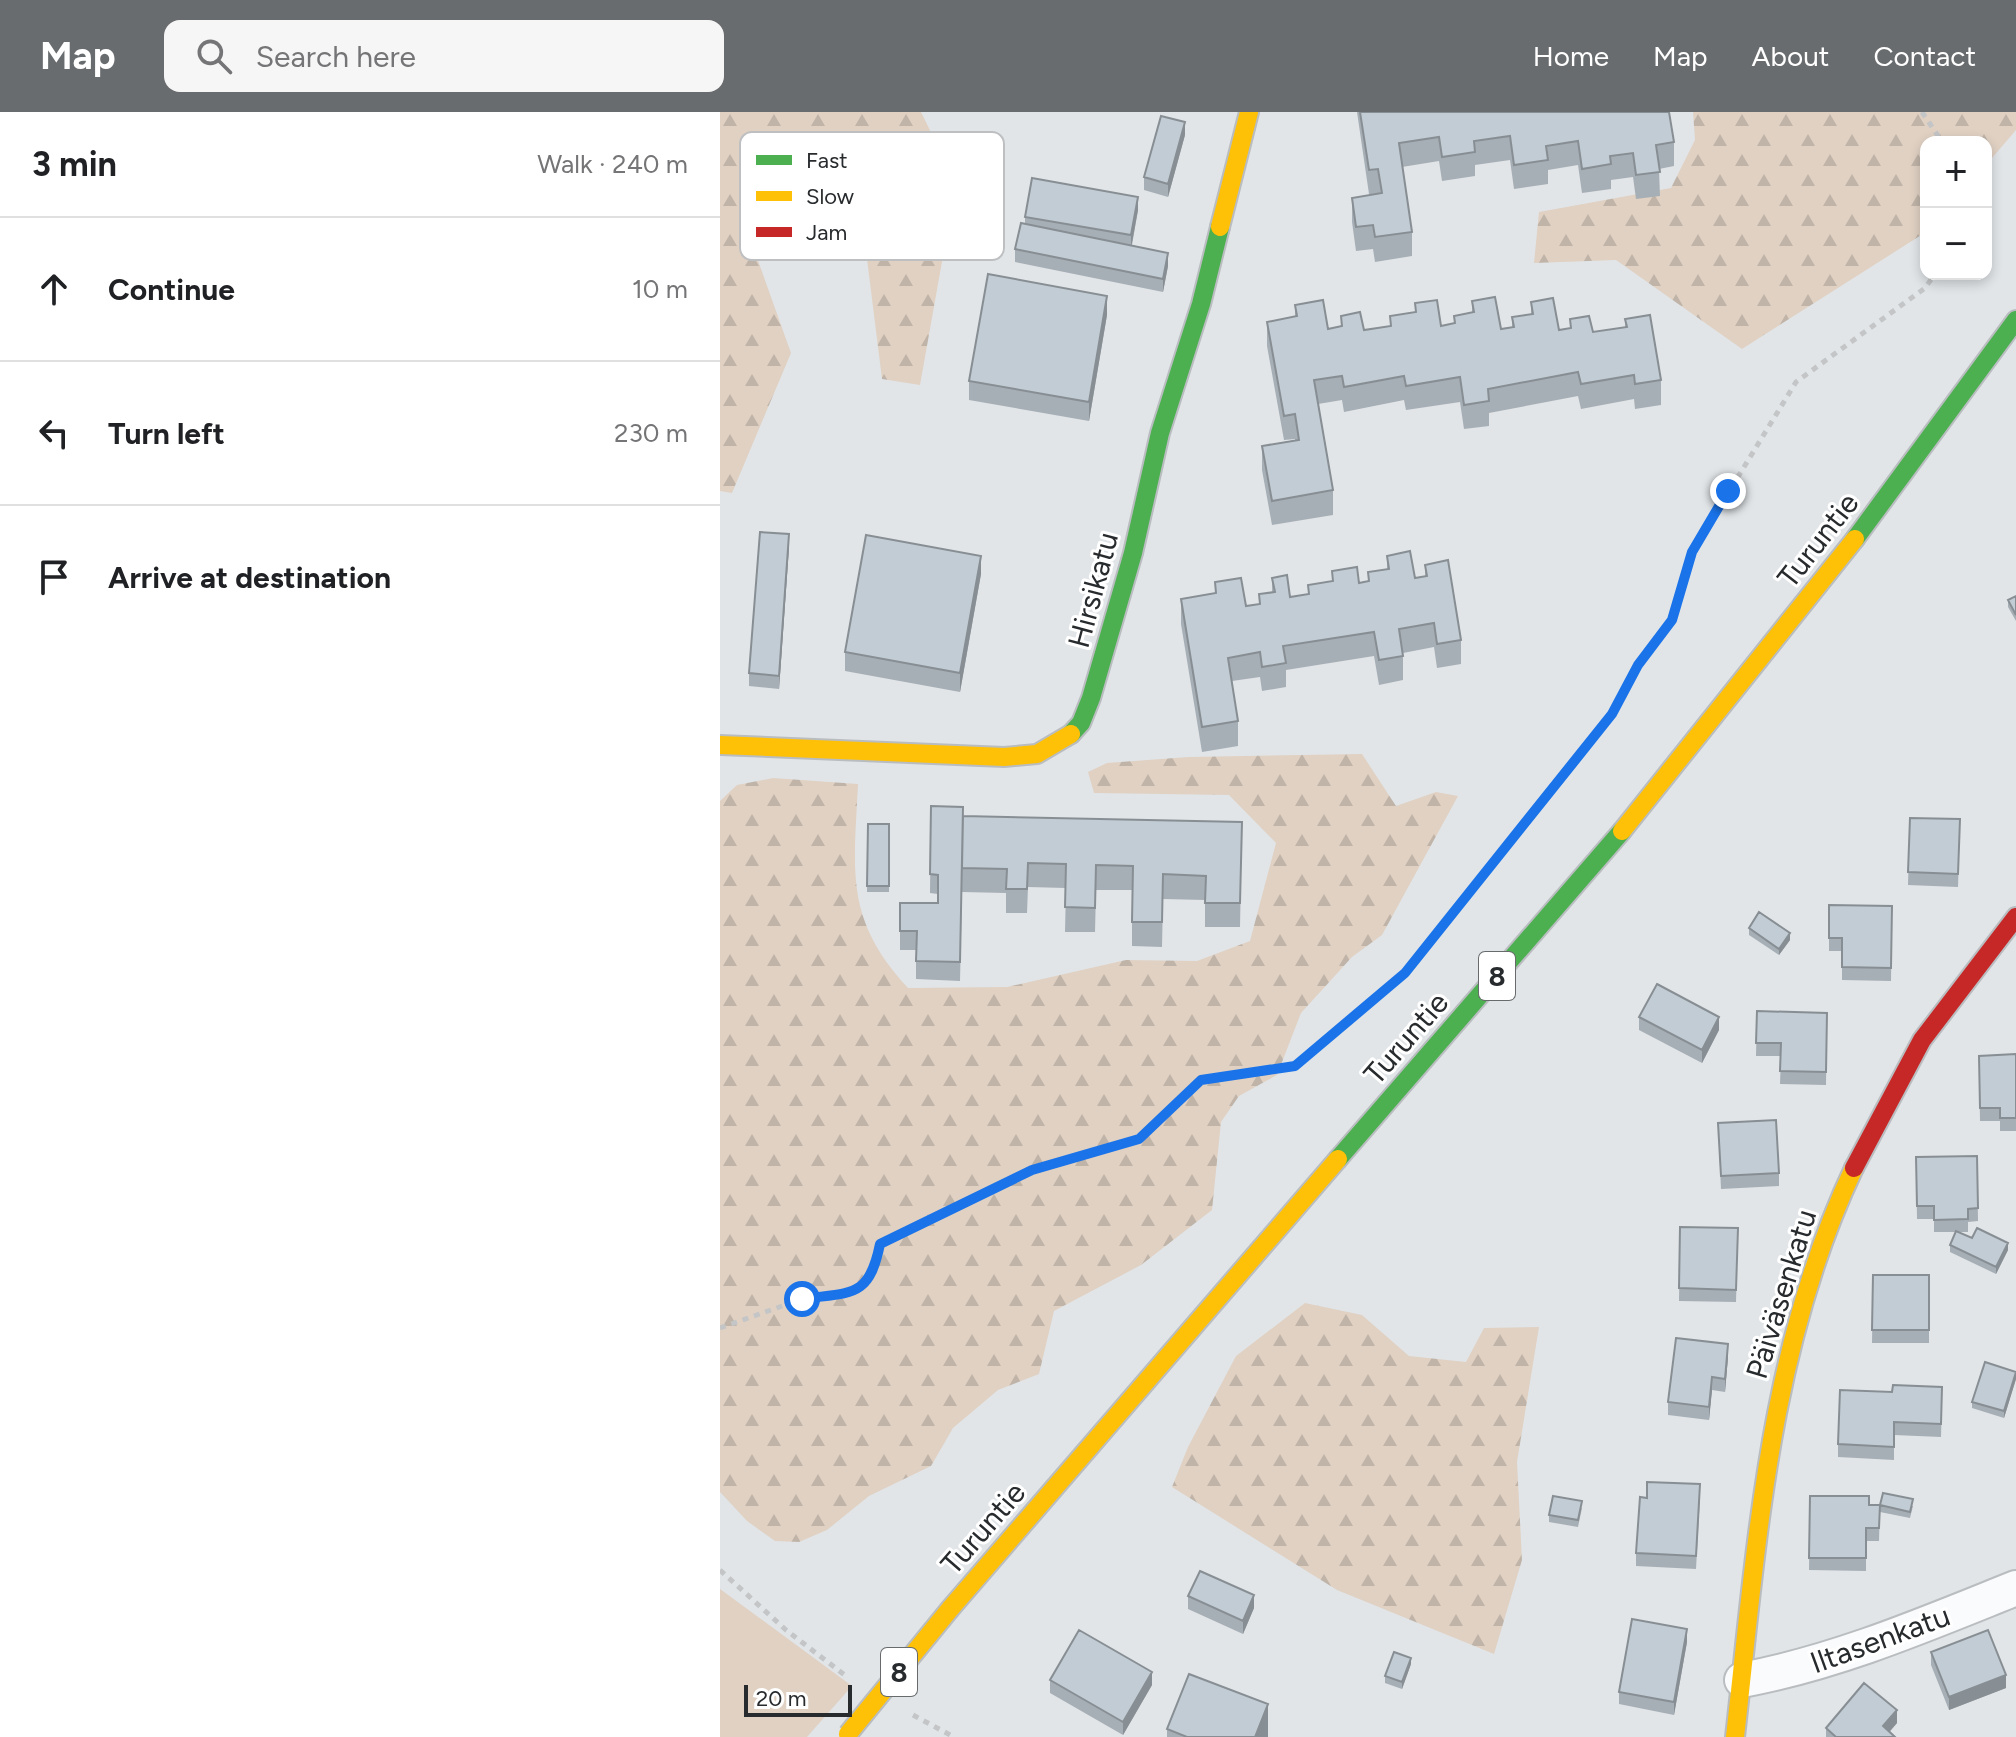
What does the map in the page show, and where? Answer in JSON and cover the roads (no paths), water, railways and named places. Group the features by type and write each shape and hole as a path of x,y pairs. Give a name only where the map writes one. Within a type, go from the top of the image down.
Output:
{"main road":[{"name":"Hirsikatu","path":"720,745 1004,757 1037,754 1064,741 1081,723 1133,553 1160,433 1201,304 1249,112"},
{"name":"Turuntie","path":"847,1736 950,1609 1666,780 1912,466 2016,320"},
{"name":"Päiväsenkatu","path":"1735,1737 1749,1597 1775,1413 1801,1307 1835,1207 1912,1055 2016,917"}],"street":[{"name":"Iltasenkatu","path":"1742,1680 1802,1669 2016,1588"}]}
